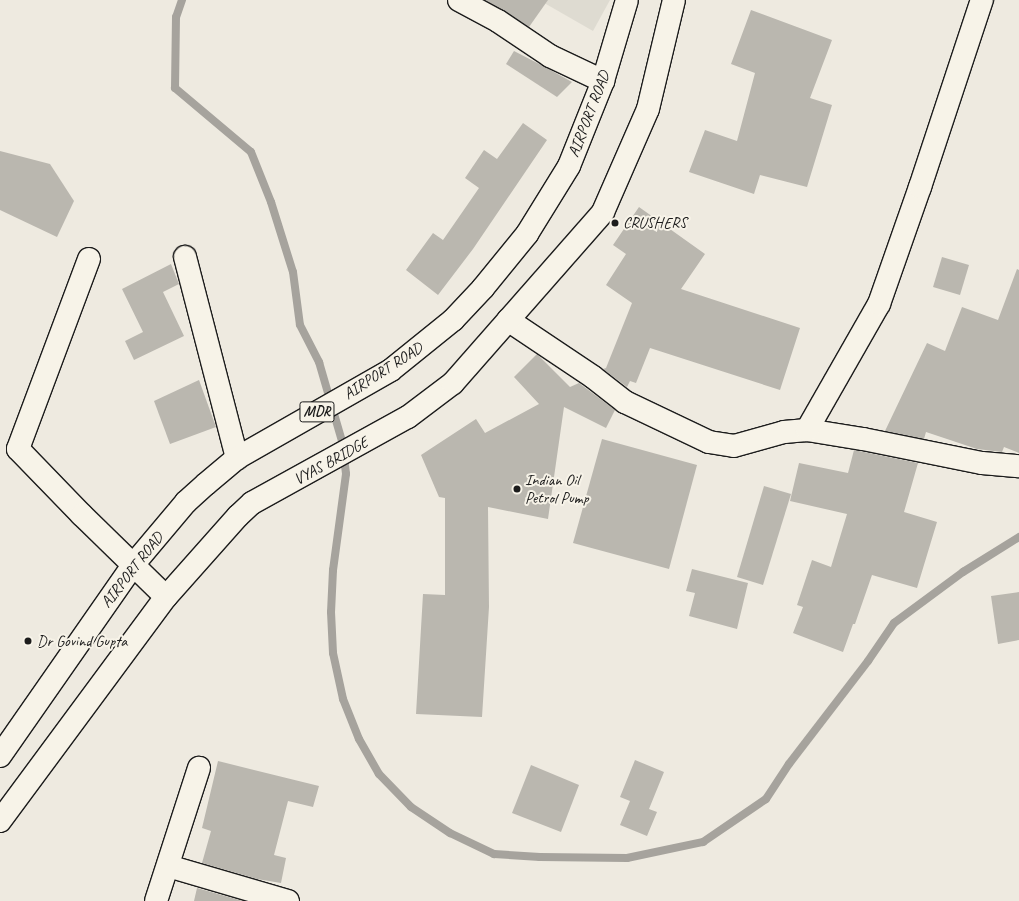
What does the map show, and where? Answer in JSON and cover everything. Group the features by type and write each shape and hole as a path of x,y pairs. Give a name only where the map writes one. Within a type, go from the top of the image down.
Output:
{"main road":[{"path":"459,0 498,21 550,56 603,81"},
{"name":"AIRPORT ROAD","path":"0,756 133,565 186,502 240,456 391,370 453,320 483,288 527,234 569,166 603,81 627,0"},
{"name":"VYAS BRIDGE","path":"166,597 238,516 252,503 408,417 454,383 603,212 648,109 674,0"},
{"path":"807,430 879,304 982,0"},
{"path":"185,257 240,456"},
{"path":"0,821 166,597 82,515 18,449 89,260"},
{"path":"508,320 593,377 626,402 709,442 734,446 784,432 807,430 863,439 982,462 1019,466"},
{"path":"156,901 198,768"},
{"path":"168,866 288,901"}],"shaded area":[{"path":"539,0 610,0 593,31"}],"building":[{"path":"485,0 548,0 529,27"},
{"path":"751,10 832,40 810,98 832,105 807,187 760,175 754,194 689,172 705,130 737,141 755,73 731,64"},
{"path":"514,51 572,82 557,97 506,64"},
{"path":"523,123 547,140 473,249 438,295 406,270 433,233 443,240 479,188 465,178 484,150 497,159"},
{"path":"0,151 50,164 74,201 57,237 0,210"},
{"path":"639,207 705,254 681,289 800,328 780,390 650,348 636,383 630,381 627,387 603,369 606,368 632,303 606,285 626,254 613,245"},
{"path":"942,257 969,265 960,295 933,287"},
{"path":"171,264 179,284 163,292 184,336 134,360 125,341 143,332 122,289"},
{"path":"1017,269 1019,270 1019,453 1004,447 1002,452 977,449 926,432 924,439 885,431 927,343 945,351 962,307 998,320"},
{"path":"537,354 570,387 579,383 615,410 606,428 564,407 548,519 488,507 489,607 482,717 416,714 423,594 445,595 445,498 439,497 421,455 476,419 485,433 539,404 514,377"},
{"path":"199,380 216,427 170,444 154,401"},
{"path":"602,439 697,465 669,569 573,543"},
{"path":"854,450 918,463 904,512 937,522 917,588 872,575 855,624 853,624 843,652 793,633 803,607 797,605 812,560 831,567 847,514 790,501 799,463 848,473"},
{"path":"764,486 791,494 763,585 737,577"},
{"path":"692,569 748,583 737,629 689,616 695,593 686,591"},
{"path":"1019,592 1019,640 998,644 991,596"},
{"path":"635,760 664,772 649,809 657,812 647,836 620,825 630,801 620,797"},
{"path":"218,761 319,786 313,807 288,801 274,855 286,858 281,883 257,879 202,863 211,831 202,828"},
{"path":"531,765 579,785 561,832 512,813"},
{"path":"197,888 243,901 194,901"}],"waterway":[{"path":"182,0 176,17 175,88 251,152 271,202 293,272 300,325 319,362 342,441 346,474 333,570 331,612 333,653 343,699 359,739 379,774 411,807 450,833 494,854 540,857 627,858 703,842 766,799 789,764 868,661 894,623 963,572 1019,537"}],"place":[{"name":"CRUSHERS","path":"615,223"},
{"name":"Indian Oil Petrol Pump","path":"517,489"},
{"name":"Dr Govind Gupta","path":"28,641"}]}
